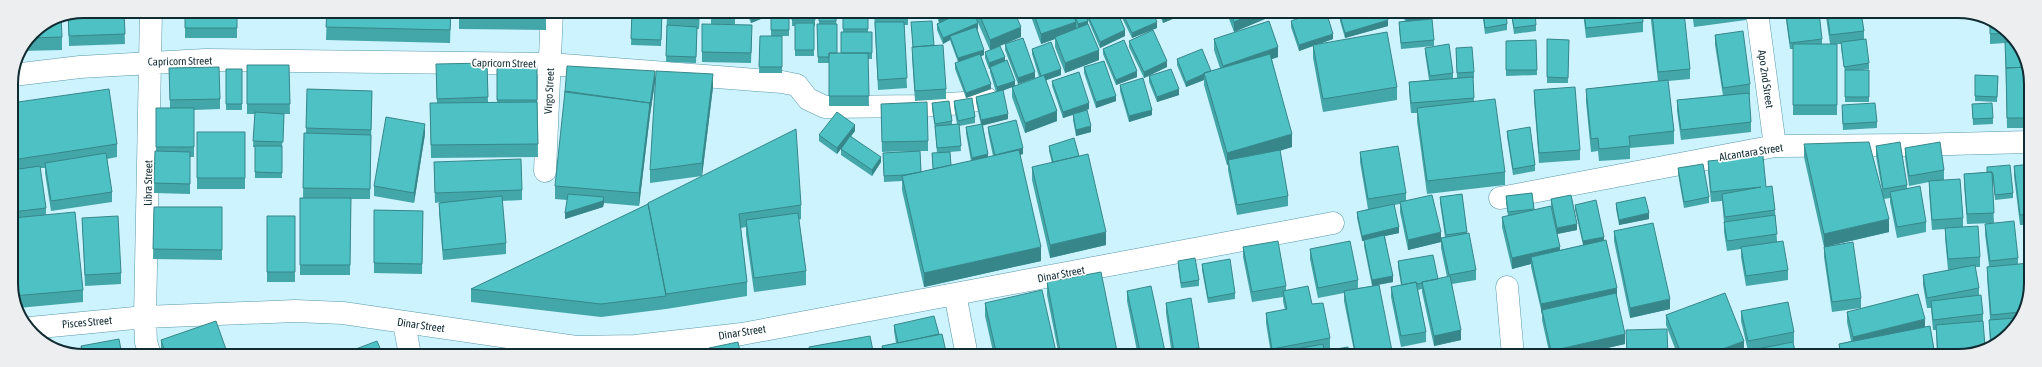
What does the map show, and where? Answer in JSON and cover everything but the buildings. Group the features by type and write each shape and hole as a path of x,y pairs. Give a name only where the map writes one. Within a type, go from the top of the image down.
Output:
{"street":[{"name":"Libra Street","path":"148,349 146,342 145,317 151,18"},
{"name":"Virgo Street","path":"545,171 552,18"},
{"name":"Apo 2nd Street","path":"1758,18 1775,146"},
{"name":"Capricorn Street","path":"19,74 80,66 205,60 550,64 782,82 797,85 808,99 825,107 922,106 963,103 986,98"},
{"name":"Alcantara Street","path":"1500,198 1775,146 1910,146 2024,142"},
{"name":"Dinar Street","path":"145,317 295,311 343,313 576,347 635,346 742,334 1333,222"},
{"path":"1508,286 1512,349"},
{"path":"955,294 966,349"},
{"name":"Pisces Street","path":"36,327 145,317"},
{"path":"404,323 409,349"}]}
